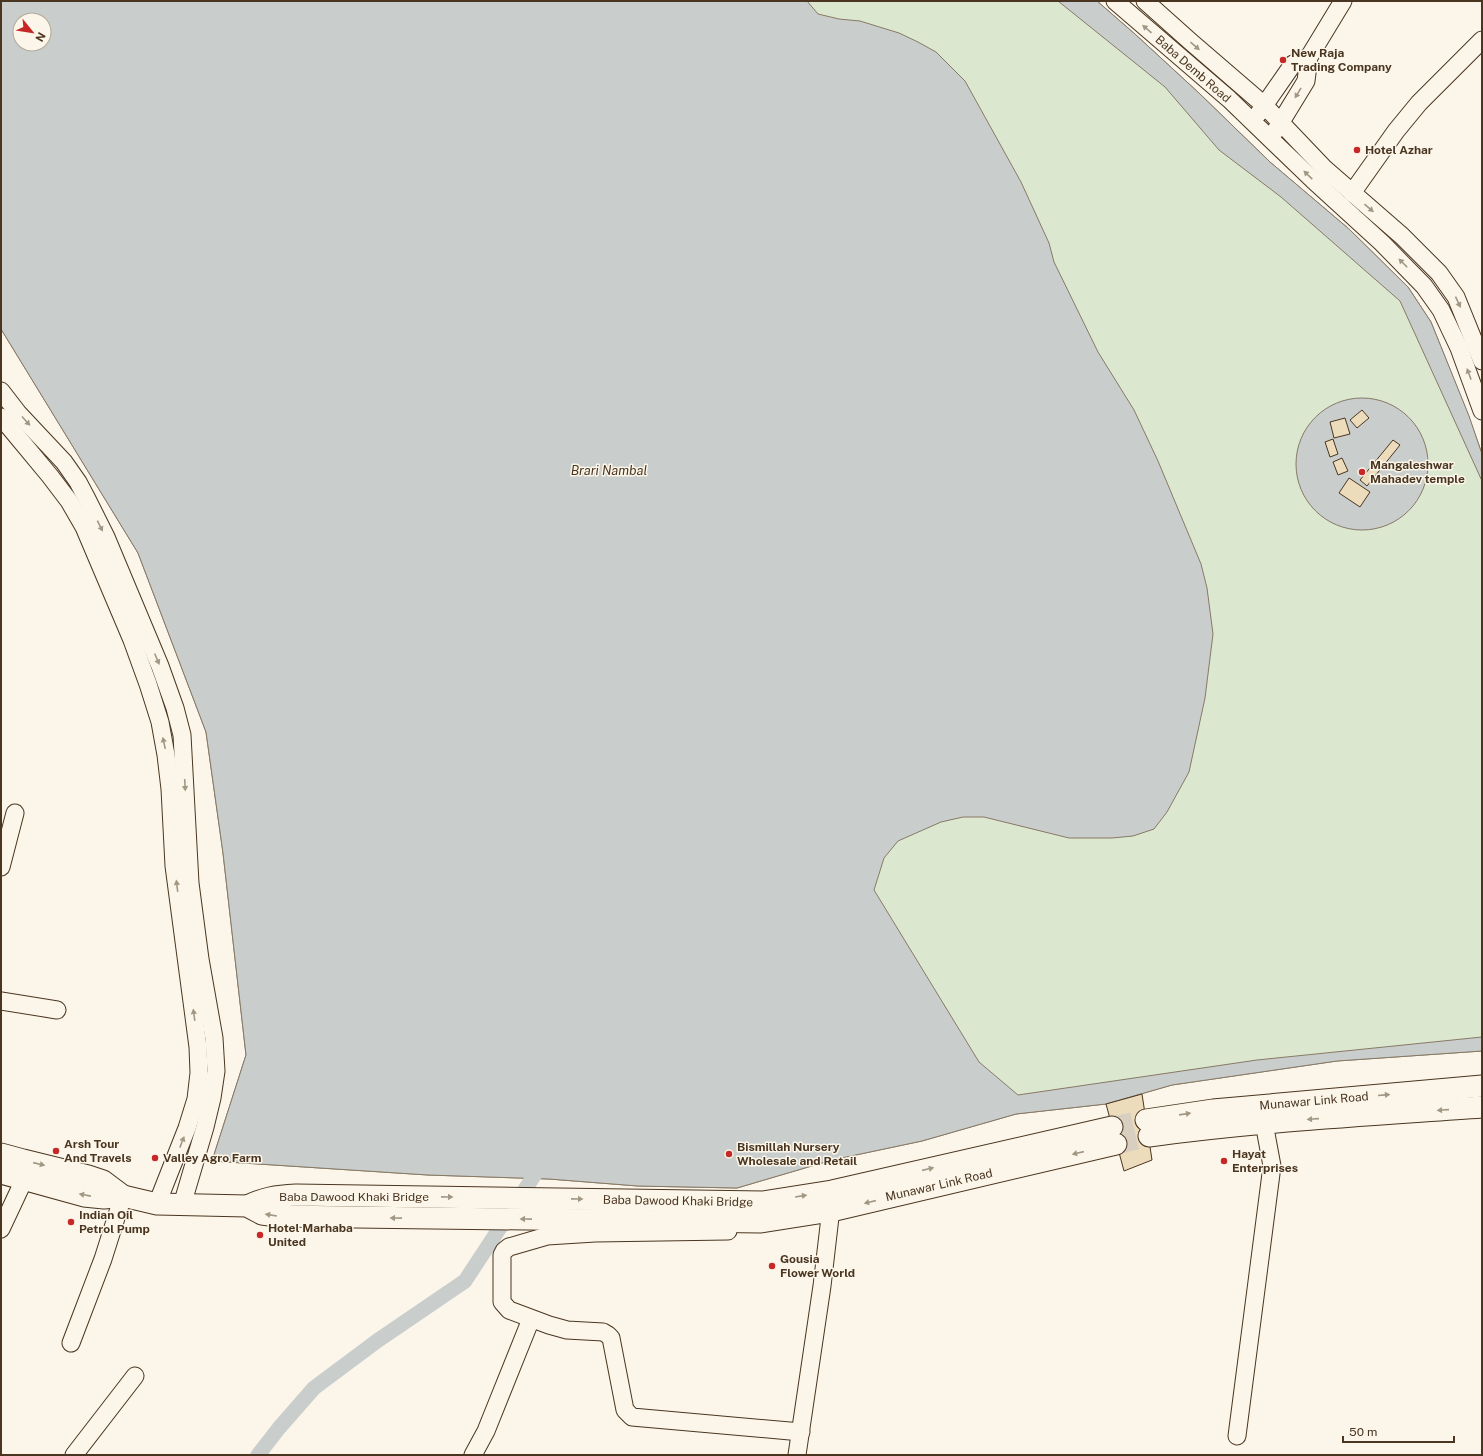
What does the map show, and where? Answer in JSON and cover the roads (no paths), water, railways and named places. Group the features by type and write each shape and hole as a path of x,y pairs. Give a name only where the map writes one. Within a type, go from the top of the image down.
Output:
{"main road":[{"name":"Munawar Link Road","path":"1147,1128 1215,1127 1263,1114 1482,1086"},
{"name":"Munawar Link Road","path":"1263,1114 1482,1107"},
{"name":"Munawar Link Road","path":"766,1215 1114,1136"},
{"path":"1,1154 103,1181 123,1196"},
{"path":"1,1173 84,1196 104,1198 123,1196 157,1204 247,1206"},
{"name":"Baba Dawood Khaki Bridge","path":"247,1206 275,1196 296,1195 766,1215"},
{"name":"Baba Dawood Khaki Bridge","path":"247,1206 262,1214 277,1216 766,1215"}],"street":[{"name":"Baba Demb Road","path":"1115,1 1229,99 1382,243 1424,286 1442,310 1459,348 1482,411"},
{"name":"Baba Demb Road","path":"1145,1 1190,42 1264,105 1325,169 1402,236 1440,273 1477,332 1482,361"},
{"path":"1270,138 1306,81 1309,57 1344,1"},
{"path":"1352,193 1396,131 1419,103 1482,40"},
{"path":"1253,122 1292,64 1309,57"},
{"path":"1,391 18,412 64,462 78,482 106,537 139,637 160,722 170,789 174,866 199,1053 200,1073 196,1099 187,1128 157,1204"},
{"path":"1,417 69,501 84,527 139,637 160,666 175,708 182,734 190,883 200,959 214,1038 216,1071 212,1098 182,1205"},
{"path":"1,867 16,813"},
{"path":"1,1001 57,1010"},
{"path":"1236,1436 1272,1166 1263,1114"},
{"path":"1,1229 24,1180"},
{"path":"71,1343 103,1259 123,1196"},
{"path":"797,1455 822,1286 832,1201"},
{"path":"766,1215 758,1230 595,1233 547,1236 509,1247 502,1255 502,1302 509,1310 531,1319 567,1330 599,1331 608,1334 611,1338 625,1410 632,1417 801,1432"},
{"path":"472,1455 486,1431 531,1319"},
{"path":"74,1455 135,1376"}],"water":[{"name":"Brari Nambal","path":"1,1 807,1 818,14 839,19 860,21 899,33 936,52 965,81 1021,182 1049,243 1054,262 1098,352 1134,410 1158,461 1201,564 1207,588 1213,634 1205,698 1189,772 1167,812 1154,829 1133,836 1112,838 1069,838 984,817 963,817 941,822 898,841 884,858 874,890 979,1062 1018,1095 1257,1060 1482,1037 1482,1051 1337,1061 1172,1085 1106,1104 1016,1114 922,1141 832,1160 737,1188 638,1186 549,1179 428,1175 212,1161 246,1055 223,853 206,732 138,553 1,329"},
{"path":"1058,1 1097,1 1200,94 1270,162 1349,229 1408,287 1431,322 1469,416 1482,454 1482,481 1400,301 1281,197 1219,150 1165,87"},
{"name":"Mangaleshwar Mahadev temple","path":"1362,398 1375,399 1387,403 1399,409 1409,417 1417,427 1423,439 1427,451 1427,477 1423,489 1417,501 1409,511 1399,519 1387,525 1375,529 1362,530 1349,529 1337,525 1325,519 1315,511 1307,501 1301,489 1297,477 1296,464 1297,451 1301,439 1307,427 1315,417 1325,409 1337,403 1349,399"}],"waterway":[{"path":"258,1455 279,1428 314,1388 377,1341 465,1281 543,1162"}],"tunnel":[{"path":"1112,1127 1146,1120"},
{"path":"1116,1144 1149,1136"}],"place":[{"name":"New Raja Trading Company","path":"1283,60"},
{"name":"Hotel Azhar","path":"1357,150"},
{"name":"Mangaleshwar Mahadev temple","path":"1362,472"},
{"name":"Arsh Tour And Travels","path":"56,1151"},
{"name":"Bismillah Nursery Wholesale and Retail","path":"729,1154"},
{"name":"Valley Agro Farm","path":"155,1158"},
{"name":"Hayat Enterprises","path":"1224,1161"},
{"name":"Indian Oil Petrol Pump","path":"71,1222"},
{"name":"Hotel Marhaba United","path":"260,1235"},
{"name":"Gousia Flower World","path":"772,1266"}]}
